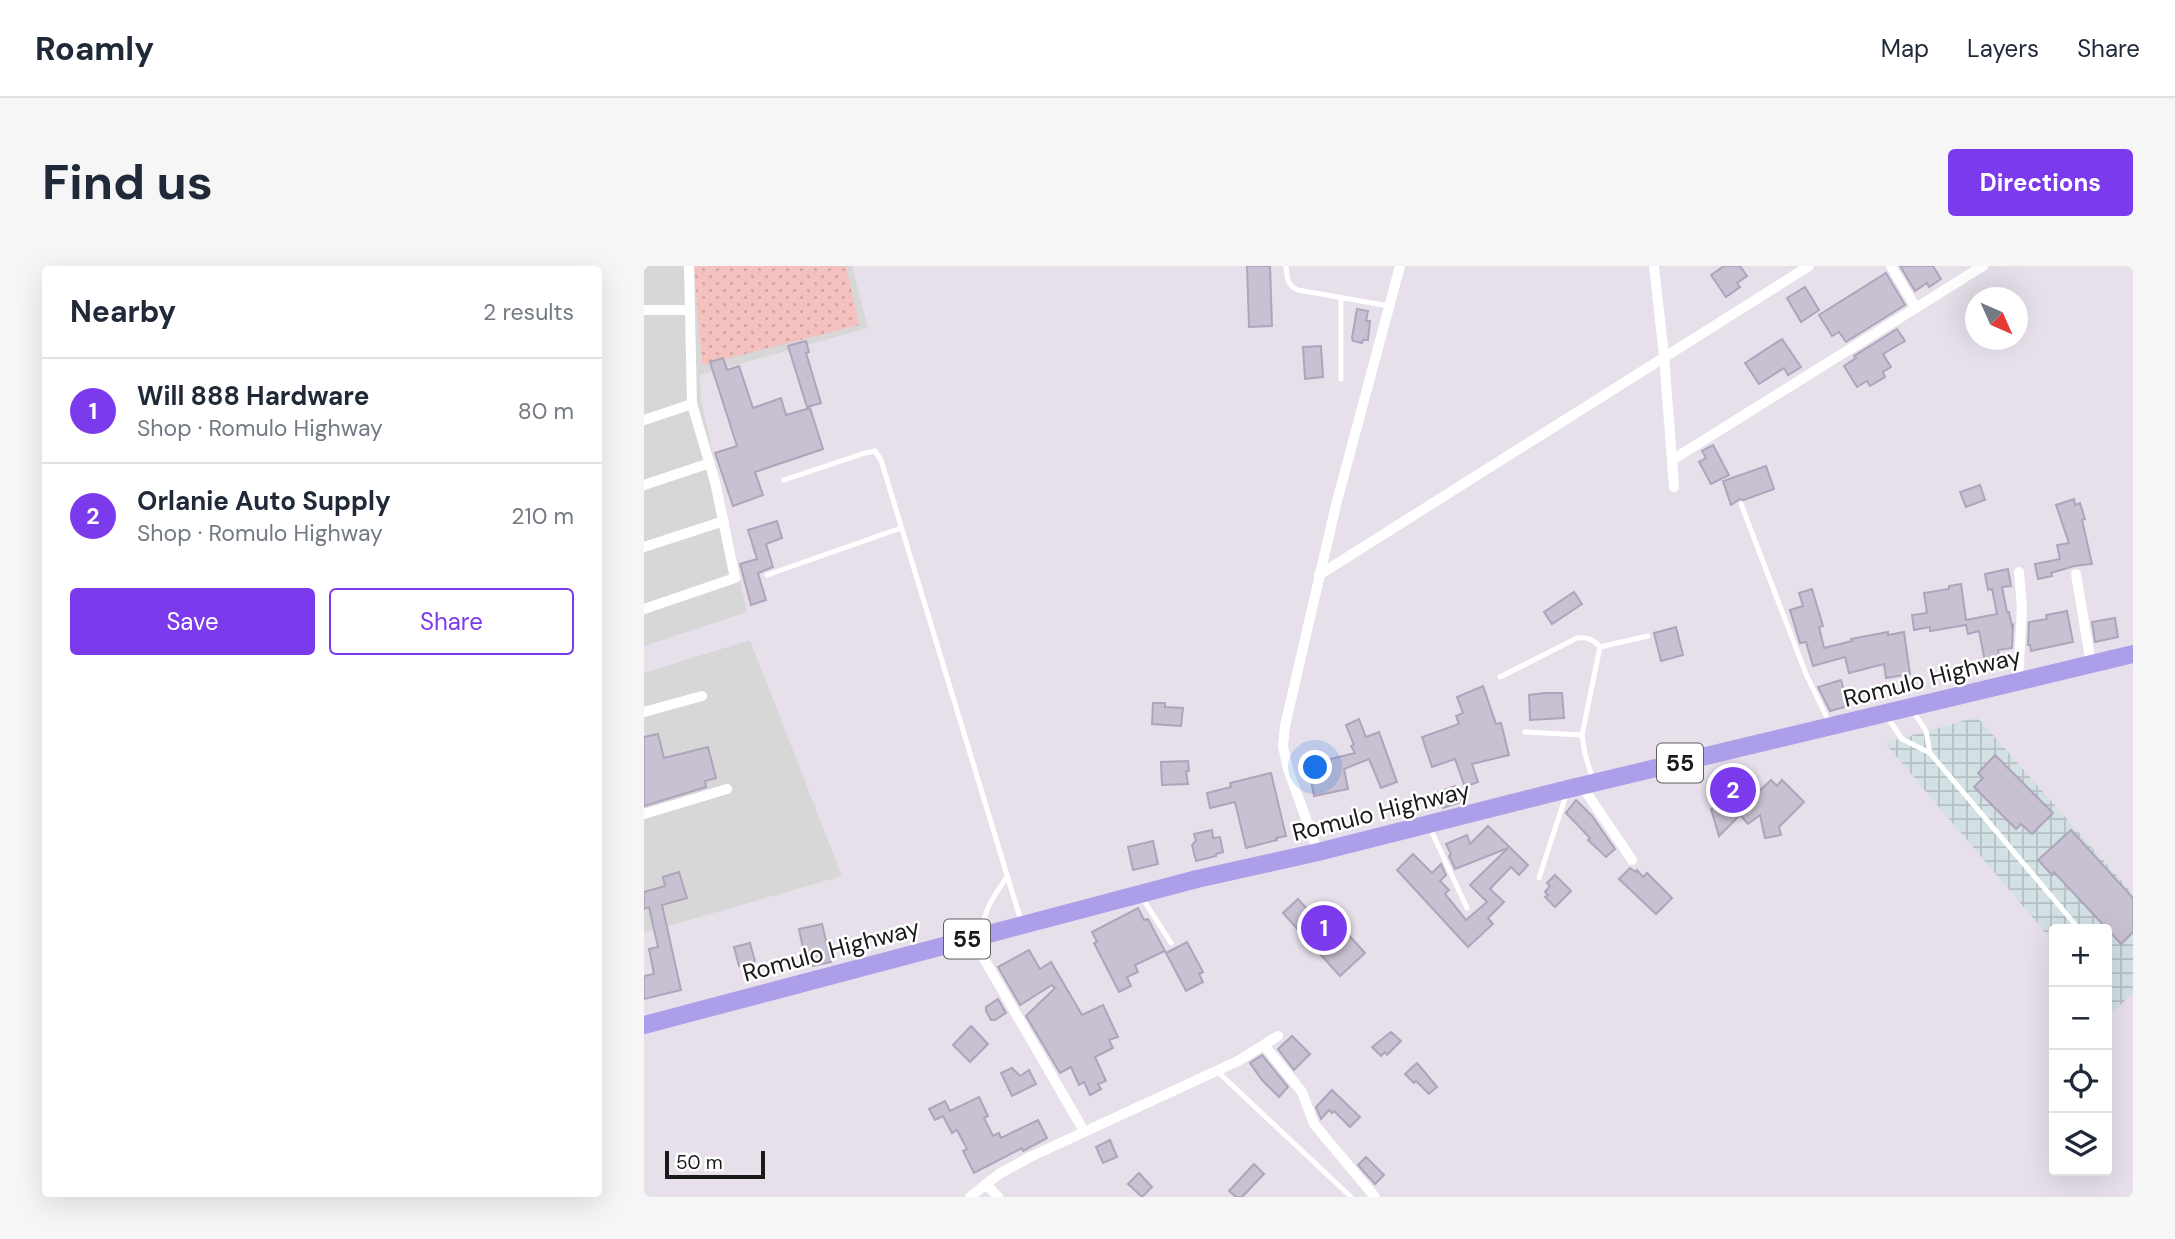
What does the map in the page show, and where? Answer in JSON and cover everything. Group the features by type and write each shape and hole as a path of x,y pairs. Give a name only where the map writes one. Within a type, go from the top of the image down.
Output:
{"highway":[{"name":"Romulo Highway","path":"644,1025 1140,893 2133,654"}],"street":[{"path":"644,608 735,578 710,463 692,404 689,266"},
{"path":"1318,852 1287,769 1283,746 1291,695 1336,505 1400,266"},
{"path":"1654,266 1674,487"},
{"path":"1319,575 1809,266"},
{"path":"1891,266 1916,308"},
{"path":"1672,460 1983,266"},
{"path":"644,310 690,310"},
{"path":"644,420 692,404"},
{"path":"644,485 710,463"},
{"path":"644,547 724,521"},
{"path":"2018,682 2022,607 2019,572"},
{"path":"2076,574 2091,664"},
{"path":"644,712 702,696"},
{"path":"1582,786 1632,860"},
{"path":"644,814 727,789"},
{"path":"977,937 1084,1131"},
{"path":"970,1197 1030,1157 1217,1071 1278,1036"},
{"path":"1264,1045 1302,1092 1314,1124 1375,1197"},
{"path":"986,1184 998,1197"}],"lane":[{"path":"1286,266 1287,279 1291,287 1298,290 1390,306"},
{"path":"1341,298 1341,379"},
{"path":"784,481 865,453 875,451 881,460 1022,923"},
{"path":"1741,504 1807,674 1831,727"},
{"path":"767,575 901,528"},
{"path":"1600,647 1648,636"},
{"path":"1500,677 1577,638 1594,640 1600,647"},
{"path":"1539,878 1582,786 1582,735 1600,647"},
{"path":"1911,708 1926,731 1930,753"},
{"path":"1885,714 1902,739 1930,753 2075,924"},
{"path":"1525,733 1582,735"},
{"path":"1428,825 1467,908"},
{"path":"977,937 986,910 1007,877"},
{"path":"1140,893 1171,943"},
{"path":"1217,1071 1350,1197"}],"shaded area":[{"path":"644,266 852,266 868,328 700,375 701,399 747,612 644,646"},
{"path":"694,266 846,266 859,325 702,365"},
{"path":"750,640 842,876 644,933 644,673"},
{"path":"1977,717 2133,894 2133,993 2113,1012 2112,924 2049,924 2049,937 1885,743"}],"building":[{"path":"1247,266 1270,266 1272,326 1249,327"},
{"path":"1724,266 1740,266 1747,276 1737,283 1740,287 1726,297 1711,275"},
{"path":"1900,266 1933,266 1941,279 1929,287 1927,283 1915,291"},
{"path":"1886,273 1905,305 1846,342 1839,332 1832,336 1819,315"},
{"path":"1805,287 1819,310 1801,322 1787,298"},
{"path":"1357,309 1368,311 1366,321 1370,321 1368,340 1363,340 1362,343 1353,341 1352,338"},
{"path":"1897,329 1905,341 1883,354 1891,367 1883,372 1885,377 1870,386 1867,381 1857,387 1844,366 1856,358 1854,356"},
{"path":"1782,339 1801,367 1788,375 1784,368 1759,384 1745,363"},
{"path":"806,341 809,352 806,353 821,403 807,407 788,346"},
{"path":"1321,346 1323,377 1305,379 1303,347"},
{"path":"723,358 727,370 739,366 753,408 781,398 786,415 810,408 823,449 755,472 763,495 733,506 715,453 737,446 710,362"},
{"path":"1713,445 1729,475 1711,484 1699,462 1706,458 1702,451"},
{"path":"1766,466 1774,489 1740,499 1731,505 1723,481"},
{"path":"1980,485 1985,500 1966,507 1960,492"},
{"path":"2074,499 2075,505 2080,503 2085,519 2082,520 2092,564 2074,566 2038,579 2035,564 2060,559 2057,545 2069,543 2056,505"},
{"path":"777,521 782,538 766,544 773,567 758,573 766,600 751,605 740,564 757,559 748,530"},
{"path":"2008,569 2011,586 2002,587 2007,612 2013,625 2012,648 1998,650 2001,664 1986,667 1979,631 1968,634 1966,625 1930,631 1930,627 1914,630 1912,615 1927,613 1924,593 1949,589 1949,586 1961,584 1966,620 1997,614 1992,589 1988,590 1985,574"},
{"path":"1812,589 1823,626 1819,627 1824,648 1852,641 1851,639 1904,632 1910,674 1886,678 1884,664 1849,673 1845,657 1813,666 1806,642 1800,643 1790,610 1803,606 1799,593"},
{"path":"1574,592 1582,604 1552,624 1544,612"},
{"path":"2067,611 2073,642 2031,651 2028,645 2029,622 2047,619 2046,615"},
{"path":"2115,618 2118,637 2095,642 2092,622"},
{"path":"1676,627 1683,655 1661,661 1654,633"},
{"path":"1841,680 1848,706 1830,711 1818,687"},
{"path":"1483,686 1496,724 1501,723 1509,755 1472,764 1478,782 1465,787 1455,759 1432,767 1422,737 1459,724 1456,716 1463,713 1457,697"},
{"path":"1562,693 1564,718 1530,720 1529,695"},
{"path":"1153,703 1183,708 1181,726 1152,724"},
{"path":"1359,719 1366,737 1379,732 1397,782 1381,788 1369,759 1344,769 1348,789 1314,796 1309,769 1331,765 1330,759 1355,753 1346,725"},
{"path":"658,734 664,758 708,747 716,778 705,781 706,787 644,806 644,737"},
{"path":"1995,755 2053,813 2032,834 2021,824 2016,829 1974,787 1983,778 1978,773"},
{"path":"1188,761 1188,784 1162,785 1161,762"},
{"path":"1271,773 1286,836 1246,848 1235,802 1210,808 1207,793 1231,787 1230,783"},
{"path":"1739,780 1755,795 1771,780 1777,786 1782,780 1804,802 1779,827 1781,835 1765,838 1760,815 1748,824 1740,815 1719,836 1711,809 1728,804 1721,798"},
{"path":"1455,786 1461,802 1443,808 1438,792"},
{"path":"1576,800 1592,816 1615,849 1606,857 1566,813"},
{"path":"1488,826 1528,865 1519,875 1511,867 1490,889 1504,902 1488,918 1493,924 1468,947 1397,870 1413,854 1432,873 1441,864 1446,875 1440,881 1449,890 1445,894 1466,920 1487,902 1470,885 1508,848 1455,869 1446,844 1467,835 1470,844"},
{"path":"1212,830 1213,838 1220,837 1223,852 1196,861 1192,845 1196,841 1194,834"},
{"path":"2071,830 2133,898 2133,932 2121,944 2112,934 2112,924 2102,924 2054,872 2052,875 2038,860"},
{"path":"1153,841 1158,864 1133,870 1128,847"},
{"path":"1630,868 1636,872 1637,870 1643,877 1647,873 1672,898 1656,914 1619,879"},
{"path":"679,872 687,898 662,905 681,990 644,999 644,976 654,974 649,949 658,947 649,907 644,909 644,892 665,886 663,877"},
{"path":"1555,875 1571,891 1555,907 1545,897 1548,895 1545,892 1550,886 1547,883"},
{"path":"1298,899 1318,921 1328,912 1365,953 1340,976 1283,913"},
{"path":"1138,908 1144,920 1148,919 1165,951 1135,965 1138,972 1127,977 1131,986 1119,992 1094,943 1097,942 1092,932"},
{"path":"822,924 831,962 813,966 811,956 805,957 799,929"},
{"path":"1187,942 1203,972 1199,974 1203,982 1186,991 1166,953"},
{"path":"750,943 755,961 739,966 734,947"},
{"path":"1029,950 1040,969 1051,962 1082,1015 1103,1005 1118,1037 1109,1040 1113,1048 1095,1057 1106,1081 1098,1084 1101,1089 1090,1095 1084,1082 1079,1085 1071,1067 1060,1073 1026,1016 1055,988 1052,985 1020,1005 998,967"},
{"path":"998,999 1006,1013 991,1020 986,1007"},
{"path":"971,1026 988,1044 970,1062 953,1045"},
{"path":"1391,1032 1401,1041 1387,1055 1385,1052 1381,1056 1372,1047"},
{"path":"1292,1036 1310,1054 1294,1070 1278,1049"},
{"path":"1262,1055 1288,1087 1279,1097 1250,1063"},
{"path":"1417,1063 1437,1087 1429,1094 1405,1074"},
{"path":"1012,1068 1020,1076 1029,1070 1036,1084 1012,1096 1001,1073"},
{"path":"1332,1090 1360,1117 1350,1127 1334,1111 1332,1113 1329,1110 1321,1119 1316,1107"},
{"path":"979,1097 988,1116 984,1118 993,1136 999,1133 1001,1138 1038,1120 1047,1138 974,1173 963,1151 967,1149 957,1130 952,1133 943,1116 935,1120 929,1109 945,1101 950,1111"},
{"path":"1110,1140 1117,1157 1103,1163 1096,1147"},
{"path":"1366,1157 1384,1175 1375,1184 1358,1165"},
{"path":"1254,1164 1264,1174 1242,1197 1236,1197 1229,1191"},
{"path":"1139,1173 1152,1187 1142,1197 1128,1184"}],"place":[{"name":"Orlanie Auto Supply","path":"1733,790"},
{"name":"Will 888 Hardware","path":"1324,928"}]}
